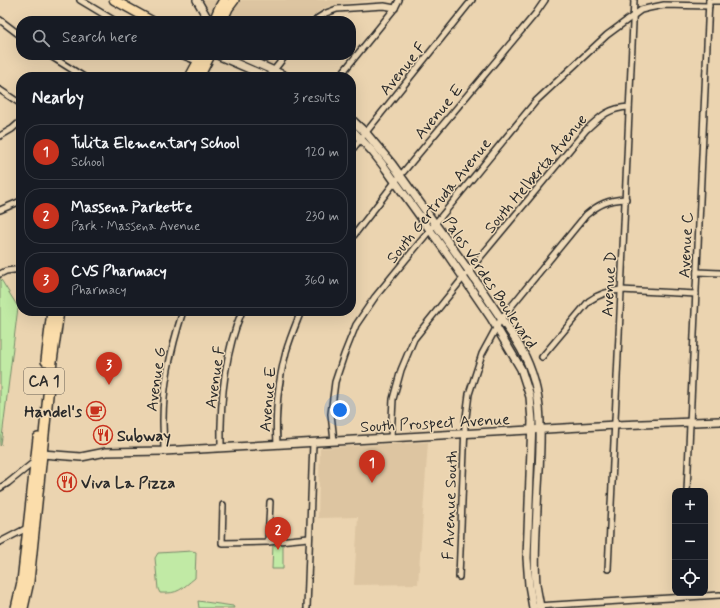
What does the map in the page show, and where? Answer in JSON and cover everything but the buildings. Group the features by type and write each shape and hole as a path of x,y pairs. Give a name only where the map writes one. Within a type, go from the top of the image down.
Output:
{"highway":[{"path":"216,16 219,9 234,0"},
{"path":"223,16 227,3"},
{"path":"193,72 199,60"},
{"path":"202,72 208,60"},
{"name":"CA 1","path":"23,608 29,581 35,462 51,316"},
{"name":"CA 1","path":"16,608 22,582 42,454 50,376 58,316"},
{"path":"49,334 51,345 48,373 50,376"}],"main road":[{"path":"114,0 143,16"},
{"path":"197,0 206,16"},
{"path":"229,60 257,72"},
{"path":"250,60 278,72"},
{"name":"Palos Verdes Boulevard","path":"356,126 448,255 497,327 521,369 530,397 536,430"},
{"name":"Palos Verdes Boulevard","path":"356,132 363,136 389,160 436,223 522,350 534,379 539,403 527,558 529,585 536,607"},
{"name":"South Prospect Avenue","path":"42,454 81,457 106,452 164,451 616,425 720,421"},
{"path":"35,462 42,454"}],"street":[{"path":"80,0 107,16"},
{"path":"356,56 400,0"},
{"name":"Avenue F","path":"356,145 472,0"},
{"name":"Avenue E","path":"356,233 395,182 531,19 545,0"},
{"name":"Avenue D","path":"608,569 616,425 626,199 628,107 634,0"},
{"name":"South Gertruda Avenue","path":"334,441 331,414 335,382 356,326 375,297 536,101 607,35 641,10 664,5 720,1"},
{"name":"Avenue C","path":"687,488 709,2"},
{"path":"321,16 337,10 384,6 395,8"},
{"path":"0,20 16,32"},
{"path":"57,60 76,72"},
{"path":"274,70 282,60"},
{"path":"343,72 353,60"},
{"path":"0,90 16,101"},
{"name":"South Helberta Avenue","path":"391,438 393,399 401,370 414,339 586,130 610,110 628,107"},
{"path":"0,136 16,125"},
{"name":"F Avenue South","path":"459,577 465,425 469,394 482,354 501,319 586,215 606,202 626,199"},
{"path":"0,210 16,203"},
{"path":"0,274 6,271 16,270"},
{"path":"697,272 720,273"},
{"path":"542,357 589,301 596,296 621,290 696,294"},
{"name":"Avenue G","path":"164,451 163,419 166,382 174,338 181,316"},
{"name":"Avenue F","path":"220,448 222,402 226,366 240,316"},
{"name":"Avenue E","path":"277,444 279,382 286,351 300,316"},
{"path":"307,608 313,443"},
{"path":"0,488 35,462"},
{"path":"268,542 270,502"},
{"path":"223,505 222,543 268,542 309,538"},
{"path":"0,542 31,527"},
{"path":"536,607 720,595"}],"shaded area":[{"path":"202,0 375,0 339,4 327,7 313,16 210,16"},
{"path":"260,60 275,60 271,65"},
{"path":"428,442 418,584 354,585 358,517 318,518 320,449"}],"green space":[{"path":"0,278 16,304 17,316 0,446"},
{"path":"273,544 283,544 283,569 272,569"},
{"path":"196,552 195,578 176,592 160,593 158,589 155,558 158,553"},
{"path":"198,601 233,606 234,608 199,608"}],"place":[{"name":"CVS Pharmacy","path":"109,385"},
{"name":"Handel's","path":"96,411"},
{"name":"Subway","path":"103,435"},
{"name":"Viva La Pizza","path":"67,482"},
{"name":"Tulita Elementary School","path":"372,483"},
{"name":"Massena Parkette","path":"278,550"}]}
